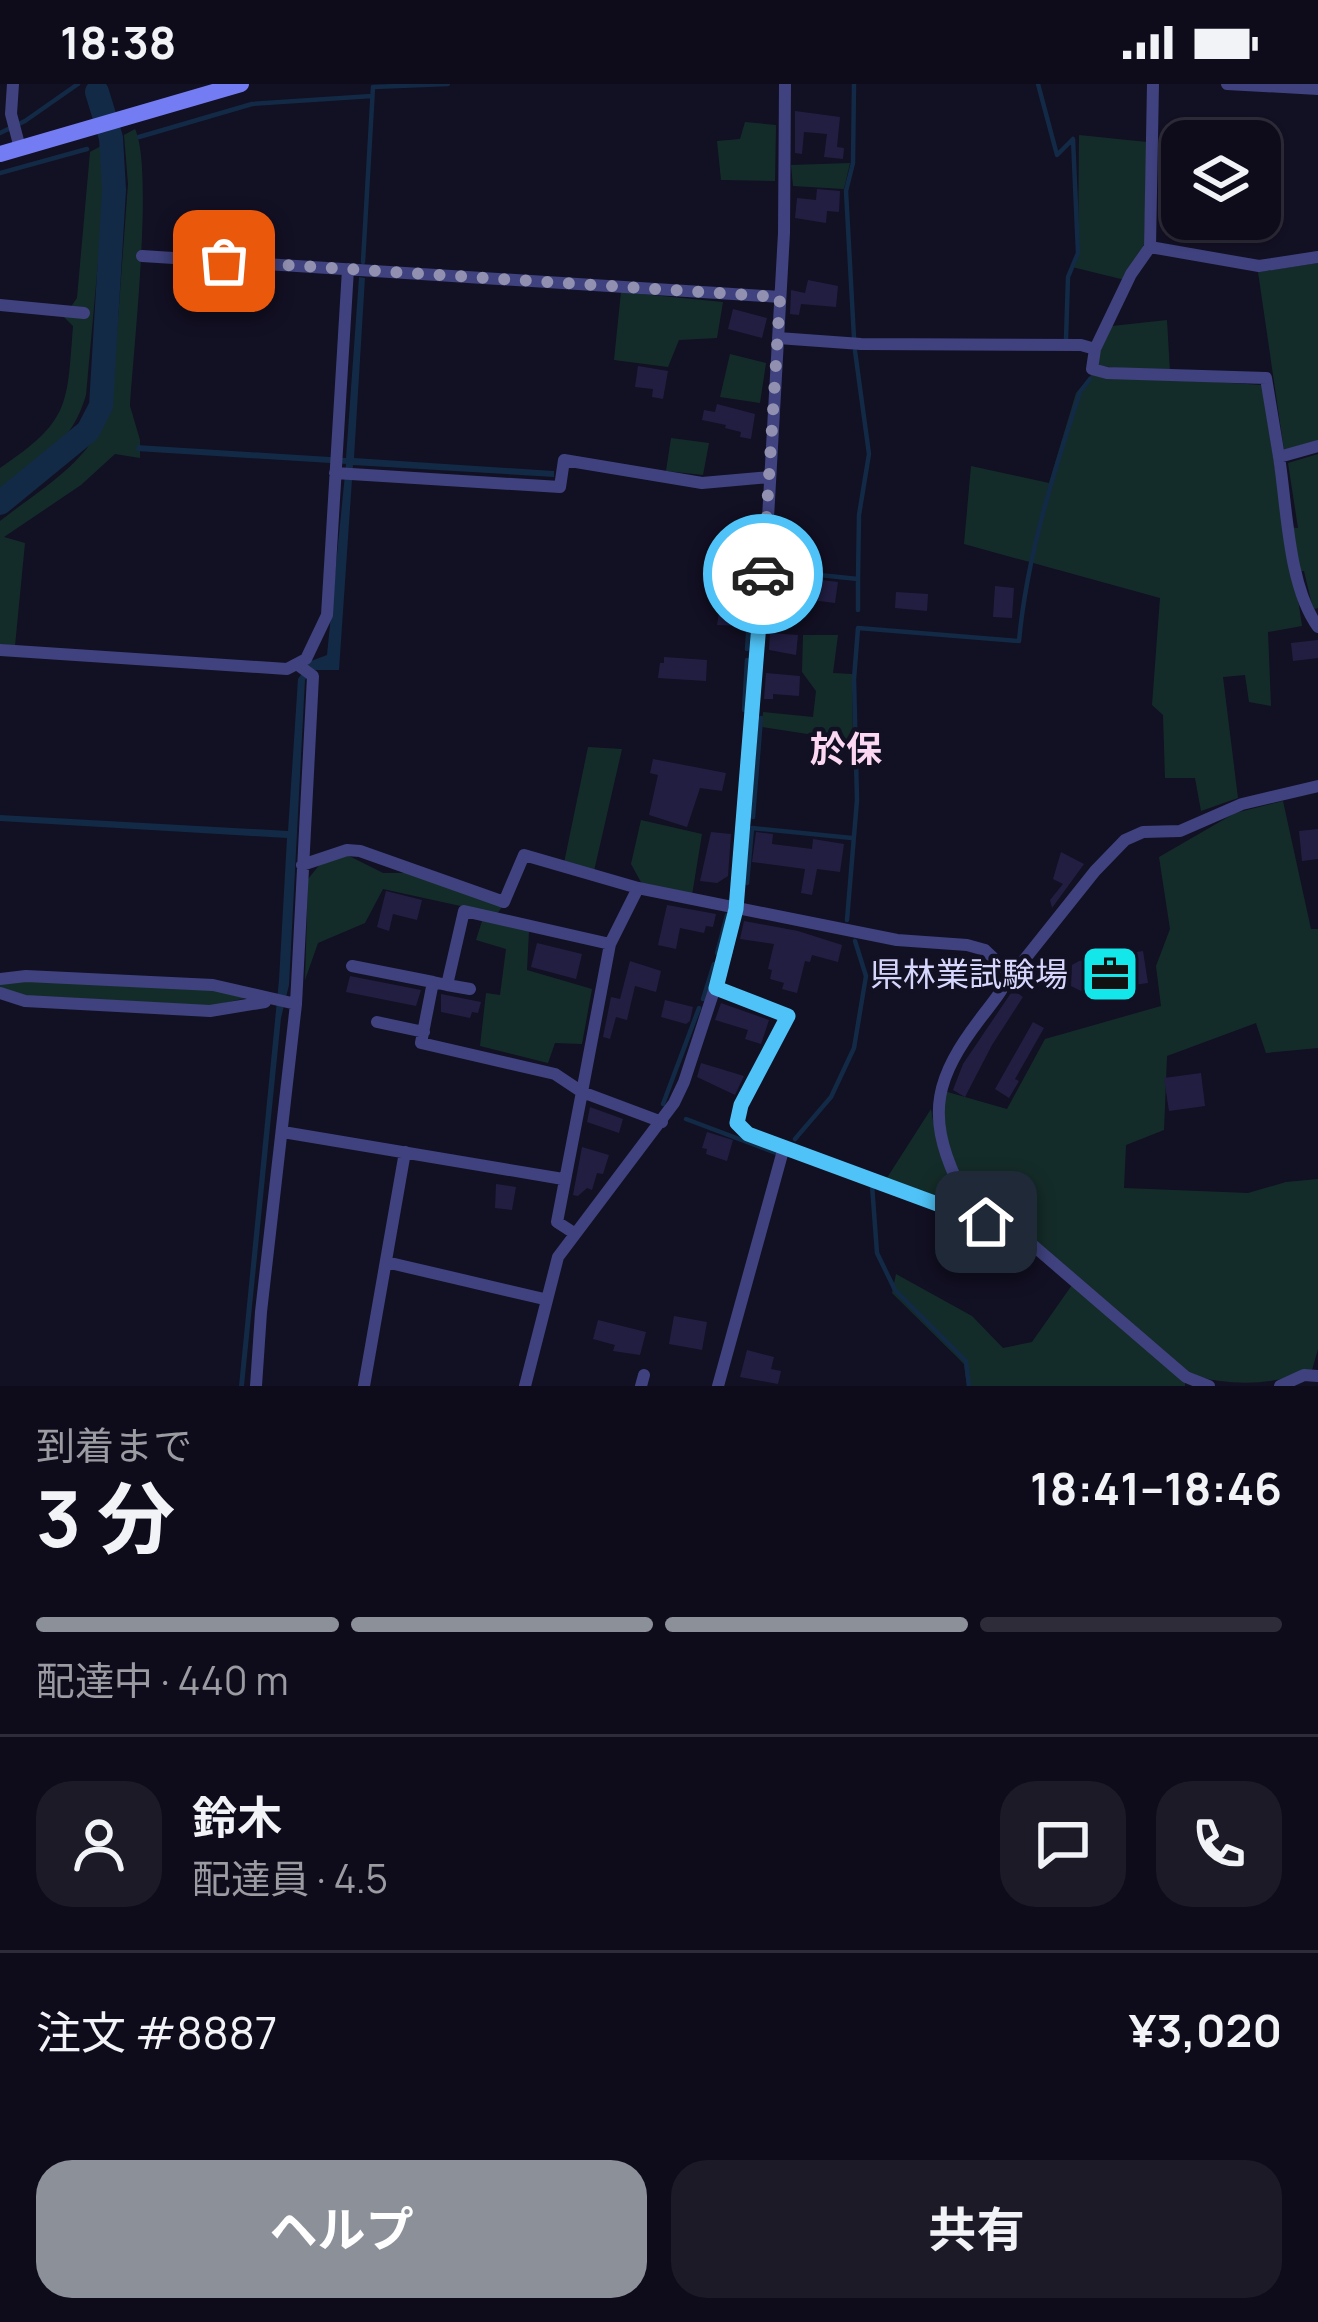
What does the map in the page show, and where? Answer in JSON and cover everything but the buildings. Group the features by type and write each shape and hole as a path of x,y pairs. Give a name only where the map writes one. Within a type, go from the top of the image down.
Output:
{"main road":[{"path":"0,154 18,141 88,128 241,84"}],"street":[{"path":"13,84 11,114 18,141"},
{"path":"525,1386 558,1257 662,1122 684,1082 736,909 770,477 785,84"},
{"path":"1153,84 1150,247 1130,274 1096,349 1092,369 1266,378 1299,585 1305,609 1318,627"},
{"path":"1227,84 1318,89"},
{"path":"1150,247 1259,266 1318,257"},
{"path":"142,256 780,297"},
{"path":"0,650 287,668 306,659 327,616 341,468 347,269"},
{"path":"0,305 84,313"},
{"path":"778,338 1096,349"},
{"path":"1279,457 1318,446"},
{"path":"341,468 560,487 564,460 702,483 770,477"},
{"path":"256,1386 296,1004 313,676 298,665"},
{"path":"1011,970 1023,965 1095,871 1125,840 1143,832 1180,831 1242,804 1318,786"},
{"path":"302,865 347,850 360,851 504,902 524,855 638,888 736,909 897,940 967,945 985,950 1011,970"},
{"path":"574,1233 557,1222 563,1179 610,944 638,888"},
{"path":"610,944 464,911 422,1043 555,1074 582,1092 662,1122"},
{"path":"352,966 470,989"},
{"path":"1011,970 1007,983 972,1028 942,1085 936,1114 940,1145 956,1179 1186,1377 1209,1386"},
{"path":"0,979 26,976 213,985 296,1004"},
{"path":"716,988 788,1016 741,1105 737,1123 748,1134 986,1222 1001,1219"},
{"path":"0,994 26,1001 210,1011 272,1001"},
{"path":"377,1022 424,1032"},
{"path":"283,1132 563,1179"},
{"path":"718,1386 784,1147"},
{"path":"364,1386 405,1152"},
{"path":"386,1262 544,1299"},
{"path":"1280,1386 1318,1376"}],"green space":[{"path":"745,122 776,125 775,181 721,180 717,141 740,139"},
{"path":"135,129 143,220 130,406 140,458 115,454 81,485 4,537 25,543 15,646 0,644 0,521 82,454 105,420 112,399 128,184 124,135"},
{"path":"1079,135 1147,142 1144,249 1125,280 1072,267 1078,252"},
{"path":"101,146 106,175 86,395 63,439 0,490 0,468 52,424 66,394 73,326 64,317 77,298 90,152"},
{"path":"850,163 844,189 793,186 791,165"},
{"path":"1318,263 1318,440 1284,450 1258,272"},
{"path":"621,292 723,302 717,338 679,340 668,367 614,360"},
{"path":"1167,320 1170,372 1098,366 1112,326"},
{"path":"730,354 766,363 760,403 720,397"},
{"path":"1092,374 1262,385 1284,527 1298,528 1288,463 1318,454 1318,608 1313,609 1304,571 1294,572 1302,626 1268,632 1271,706 1249,702 1245,675 1223,677 1238,798 1201,811 1195,778 1165,778 1163,715 1152,705 1160,598 964,544 971,466 1049,483 1076,393"},
{"path":"671,438 709,443 703,475 666,471"},
{"path":"803,635 838,635 833,673 852,674 853,741 762,727 763,712 813,717 816,691 802,672"},
{"path":"588,747 622,749 594,871 564,863"},
{"path":"1283,801 1311,929 1318,929 1318,1048 1266,1053 1256,1023 1167,1056 1164,1130 1126,1145 1124,1188 1248,1193 1318,1179 1318,1349 1312,1370 1266,1382 1221,1381 1190,1375 960,1175 944,1142 944,1091 1007,1109 1045,1039 1161,1006 1156,966 1170,929 1159,857 1235,813"},
{"path":"641,820 702,834 692,895 642,884 631,864"},
{"path":"347,855 383,873 414,873 502,907 497,914 383,889 365,923 318,943 305,980 308,879 321,863"},
{"path":"483,918 529,931 527,970 592,989 582,1044 555,1043 548,1063 480,1046 486,993 500,995 506,949 476,940"},
{"path":"28,979 213,989 246,998 211,1006 29,997 0,990 0,983"},
{"path":"931,1109 948,1166 986,1211 983,1216 885,1181"},
{"path":"896,1274 972,1316 1003,1348 1032,1342 1072,1285 1185,1381 1185,1386 967,1386 964,1364 892,1293"}],"water":[{"path":"359,277 365,278 354,458 554,471 554,477 353,465 339,670 315,670 305,680 289,985 281,1018 244,1386 239,1386 279,980 287,838 0,821 0,815 288,831 298,679 311,661 327,655 346,464 136,451 137,445 346,458"}],"waterway":[{"path":"0,133 78,84"},
{"path":"94,84 97,92"},
{"path":"363,262 373,87 448,84"},
{"path":"854,84 853,163 846,191 854,338"},
{"path":"1038,84 1057,155 1073,139 1078,253 1068,277 1066,339"},
{"path":"0,503 88,431 101,406 114,190 111,138 97,92"},
{"path":"139,137 252,104 372,96"},
{"path":"0,173 87,149"},
{"path":"778,578 781,571 858,579 859,515 869,454 855,351"},
{"path":"847,920 857,800 854,679 858,628 1019,641 1042,515 1080,392 1090,379"},
{"path":"858,579 858,610"},
{"path":"747,649 751,595"},
{"path":"744,710 747,660"},
{"path":"753,817 761,718"},
{"path":"747,883 752,828 852,838"},
{"path":"717,953 727,915"},
{"path":"795,1139 831,1097 854,1048 866,976 855,941"},
{"path":"703,999 714,964"},
{"path":"663,1104 699,1008"},
{"path":"686,1119 776,1153"},
{"path":"872,1185 877,1253 895,1290 966,1361 969,1386"}],"way so far":[{"path":"224,261 780,297 763,574"}],"place":[{"name":"県林業試験場","path":"1110,974"}],"district":[{"name":"於保","path":"846,749"}],"route":[{"path":"763,574 736,909 716,988 788,1016 741,1105 737,1123 748,1134 986,1222"}]}
